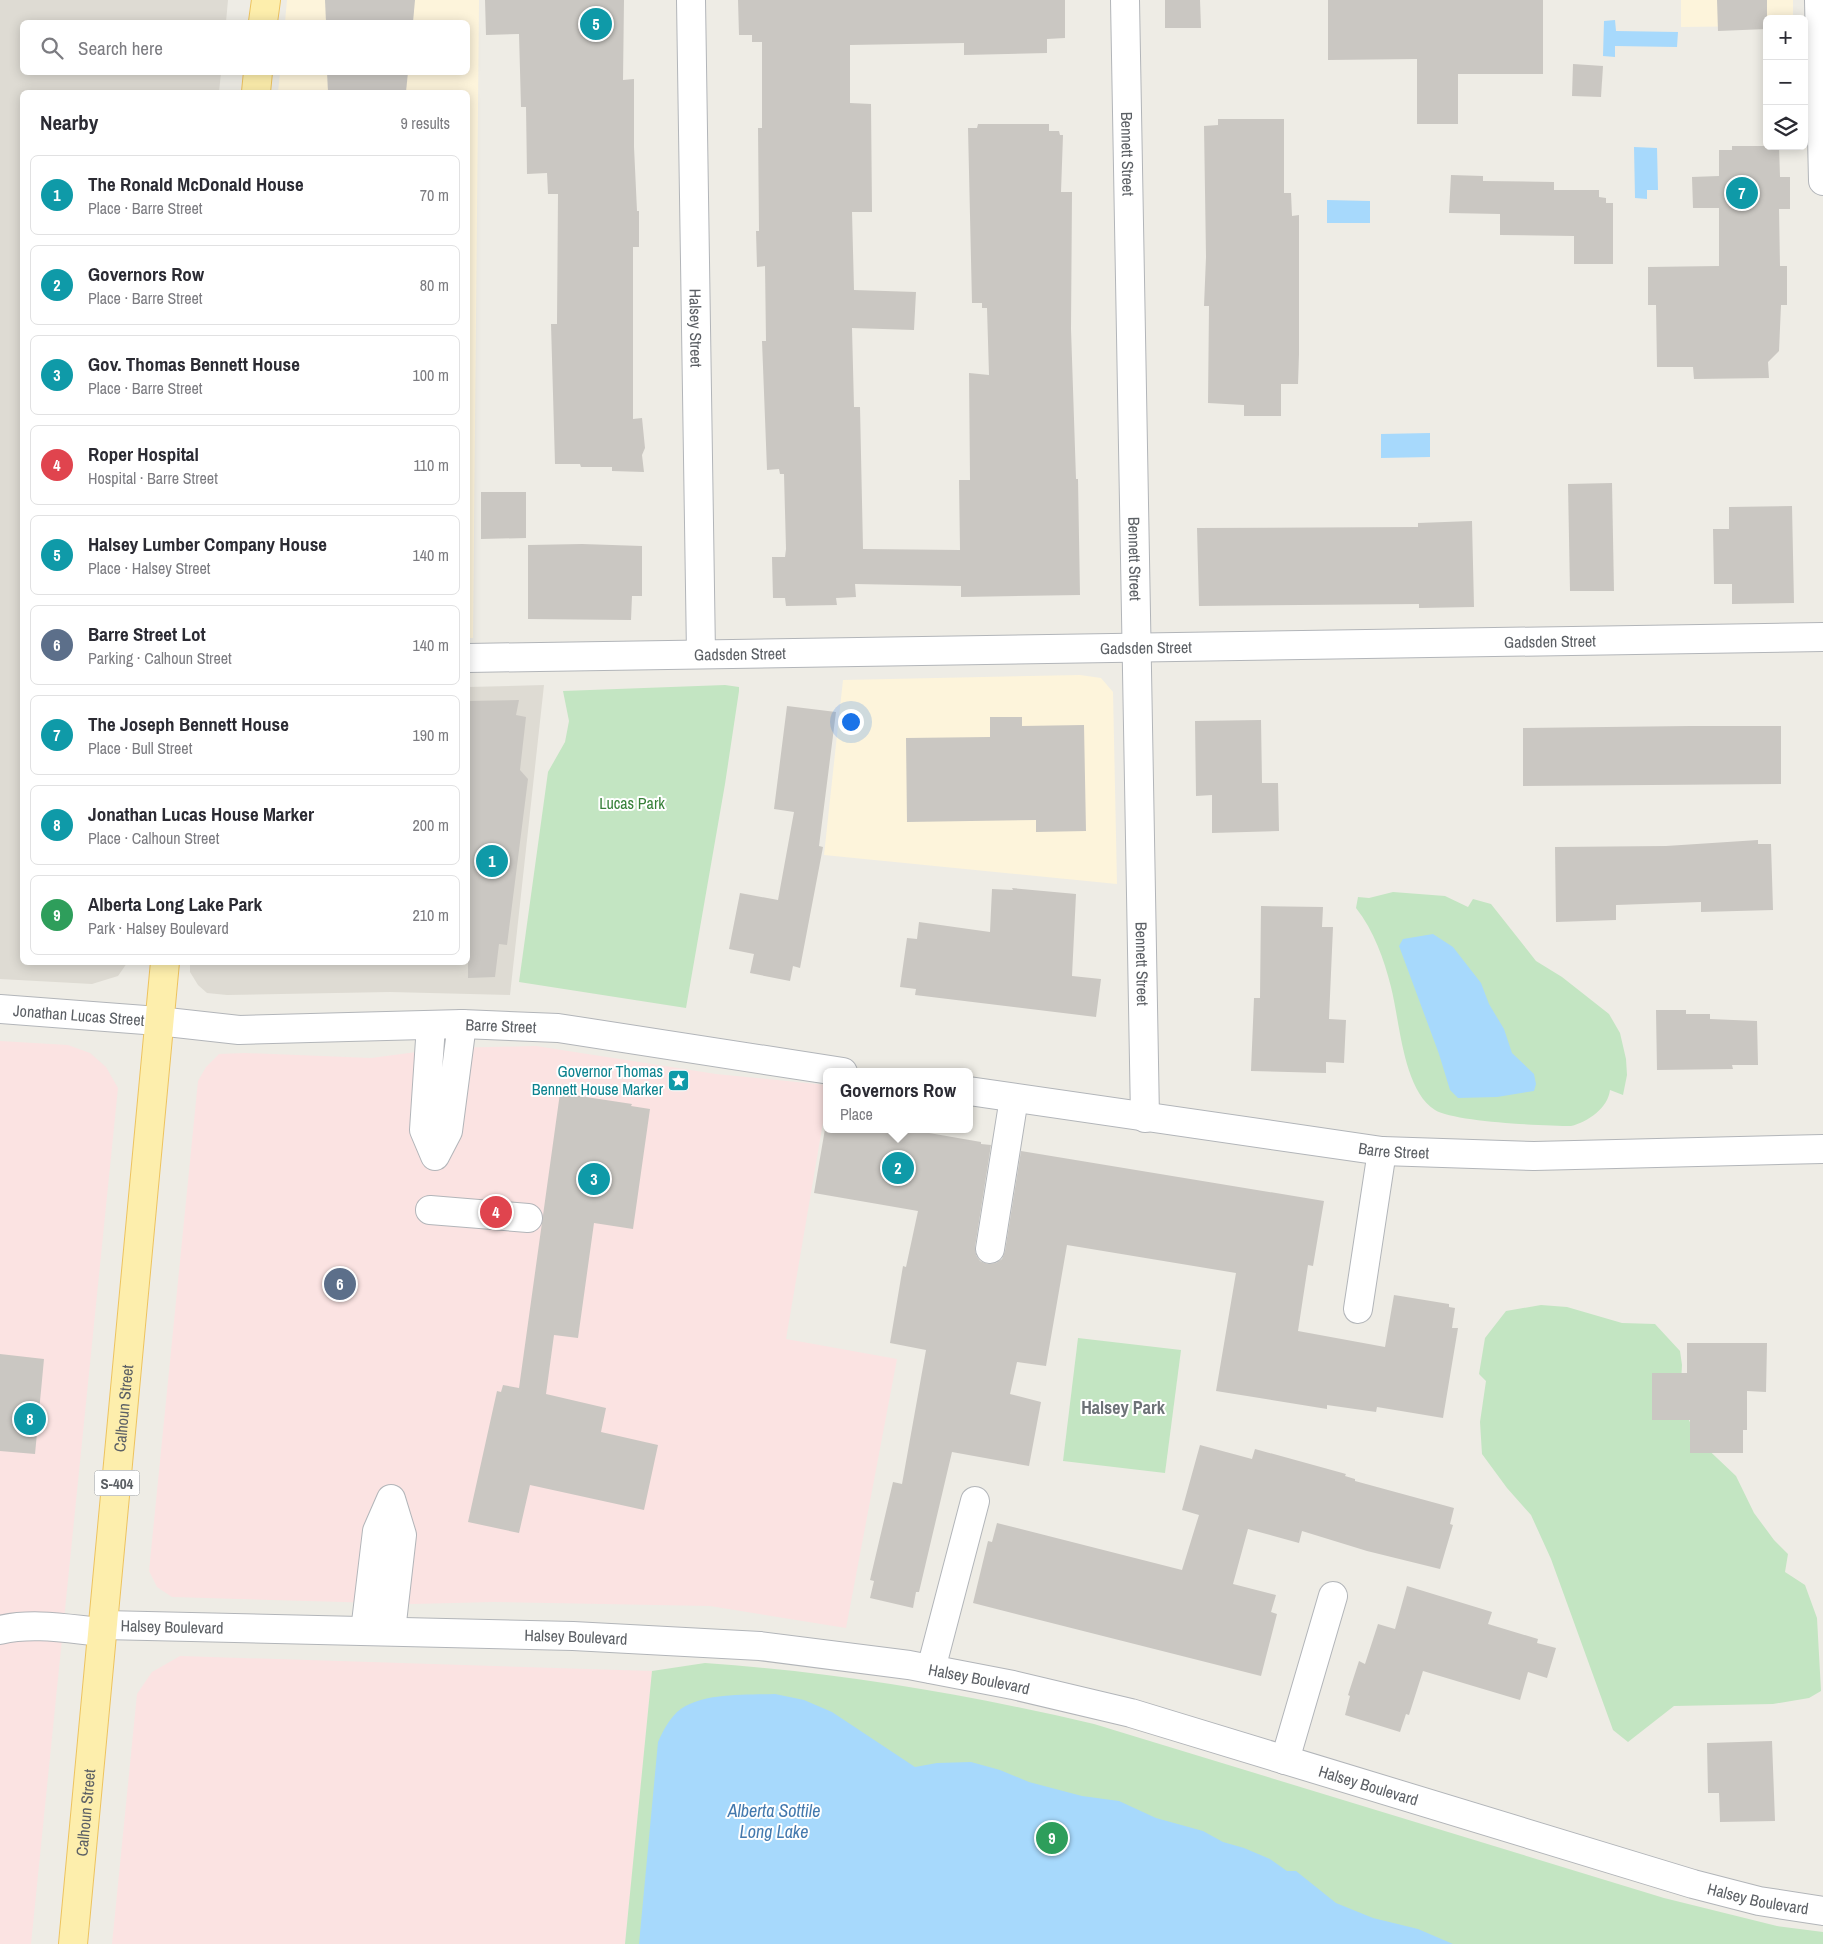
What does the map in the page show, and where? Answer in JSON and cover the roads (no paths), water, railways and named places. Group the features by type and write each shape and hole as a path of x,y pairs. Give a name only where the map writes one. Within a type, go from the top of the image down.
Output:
{"main road":[{"path":"263,20 266,0"},
{"path":"256,90 258,75"},
{"name":"Calhoun Street","path":"73,1944 104,1629 158,1021 165,965"}],"street":[{"name":"Halsey Street","path":"691,0 701,654"},
{"name":"Bennett Street","path":"1125,0 1145,1118"},
{"path":"1819,0 1823,180"},
{"name":"Gadsden Street","path":"470,658 1823,637"},
{"name":"Jonathan Lucas Street","path":"0,1009 158,1021"},
{"name":"Barre Street","path":"158,1021 239,1030 462,1024 558,1028 823,1069"},
{"path":"430,1025 424,1130 436,1156 448,1131 462,1024"},
{"name":"Barre Street","path":"973,1092 1382,1151 1534,1156 1823,1149"},
{"path":"990,1249 1014,1098"},
{"path":"1358,1309 1382,1151"},
{"path":"430,1210 528,1218"},
{"path":"931,1669 975,1502"},
{"path":"1286,1760 1333,1596"},
{"name":"Halsey Boulevard","path":"0,1630 16,1626 34,1626 104,1629 378,1631 573,1636 760,1646 931,1669 1130,1713 1693,1884 1759,1901 1823,1911"}],"water":[{"path":"1615,20 1616,31 1678,32 1677,47 1615,46 1615,57 1603,56 1604,21"},
{"path":"1634,147 1657,148 1658,190 1647,190 1647,199 1635,198"},
{"path":"1327,200 1370,201 1370,223 1327,223"},
{"path":"1430,433 1430,457 1381,458 1381,434"},
{"path":"1433,934 1453,947 1481,983 1489,1004 1504,1029 1512,1053 1534,1074 1536,1084 1534,1091 1497,1097 1458,1098 1450,1090 1439,1054 1399,946 1403,939"},
{"name":"Alberta Sottile Long Lake","path":"775,1694 804,1700 832,1712 915,1767 937,1763 971,1762 1000,1770 1029,1782 1082,1796 1119,1801 1156,1818 1203,1831 1223,1842 1244,1848 1270,1859 1287,1871 1296,1871 1336,1903 1373,1918 1418,1929 1453,1944 639,1944 658,1742 664,1730 677,1712 698,1701 724,1696"}],"place":[{"name":"Halsey Lumber Company House","path":"596,24"},
{"name":"The Joseph Bennett House","path":"1742,193"},
{"name":"The Ronald McDonald House","path":"492,861"},
{"name":"Governor Thomas Bennett House Marker","path":"679,1080"},
{"name":"Governors Row","path":"898,1168"},
{"name":"Gov. Thomas Bennett House","path":"594,1179"},
{"name":"Roper Hospital","path":"496,1212"},
{"name":"Barre Street Lot","path":"340,1284"},
{"name":"Jonathan Lucas House Marker","path":"30,1419"},
{"name":"Alberta Long Lake Park","path":"1052,1838"}],"district":[{"name":"Halsey Park","path":"1123,1407"}],"park label":[{"name":"Lucas Park","path":"632,803"}]}
